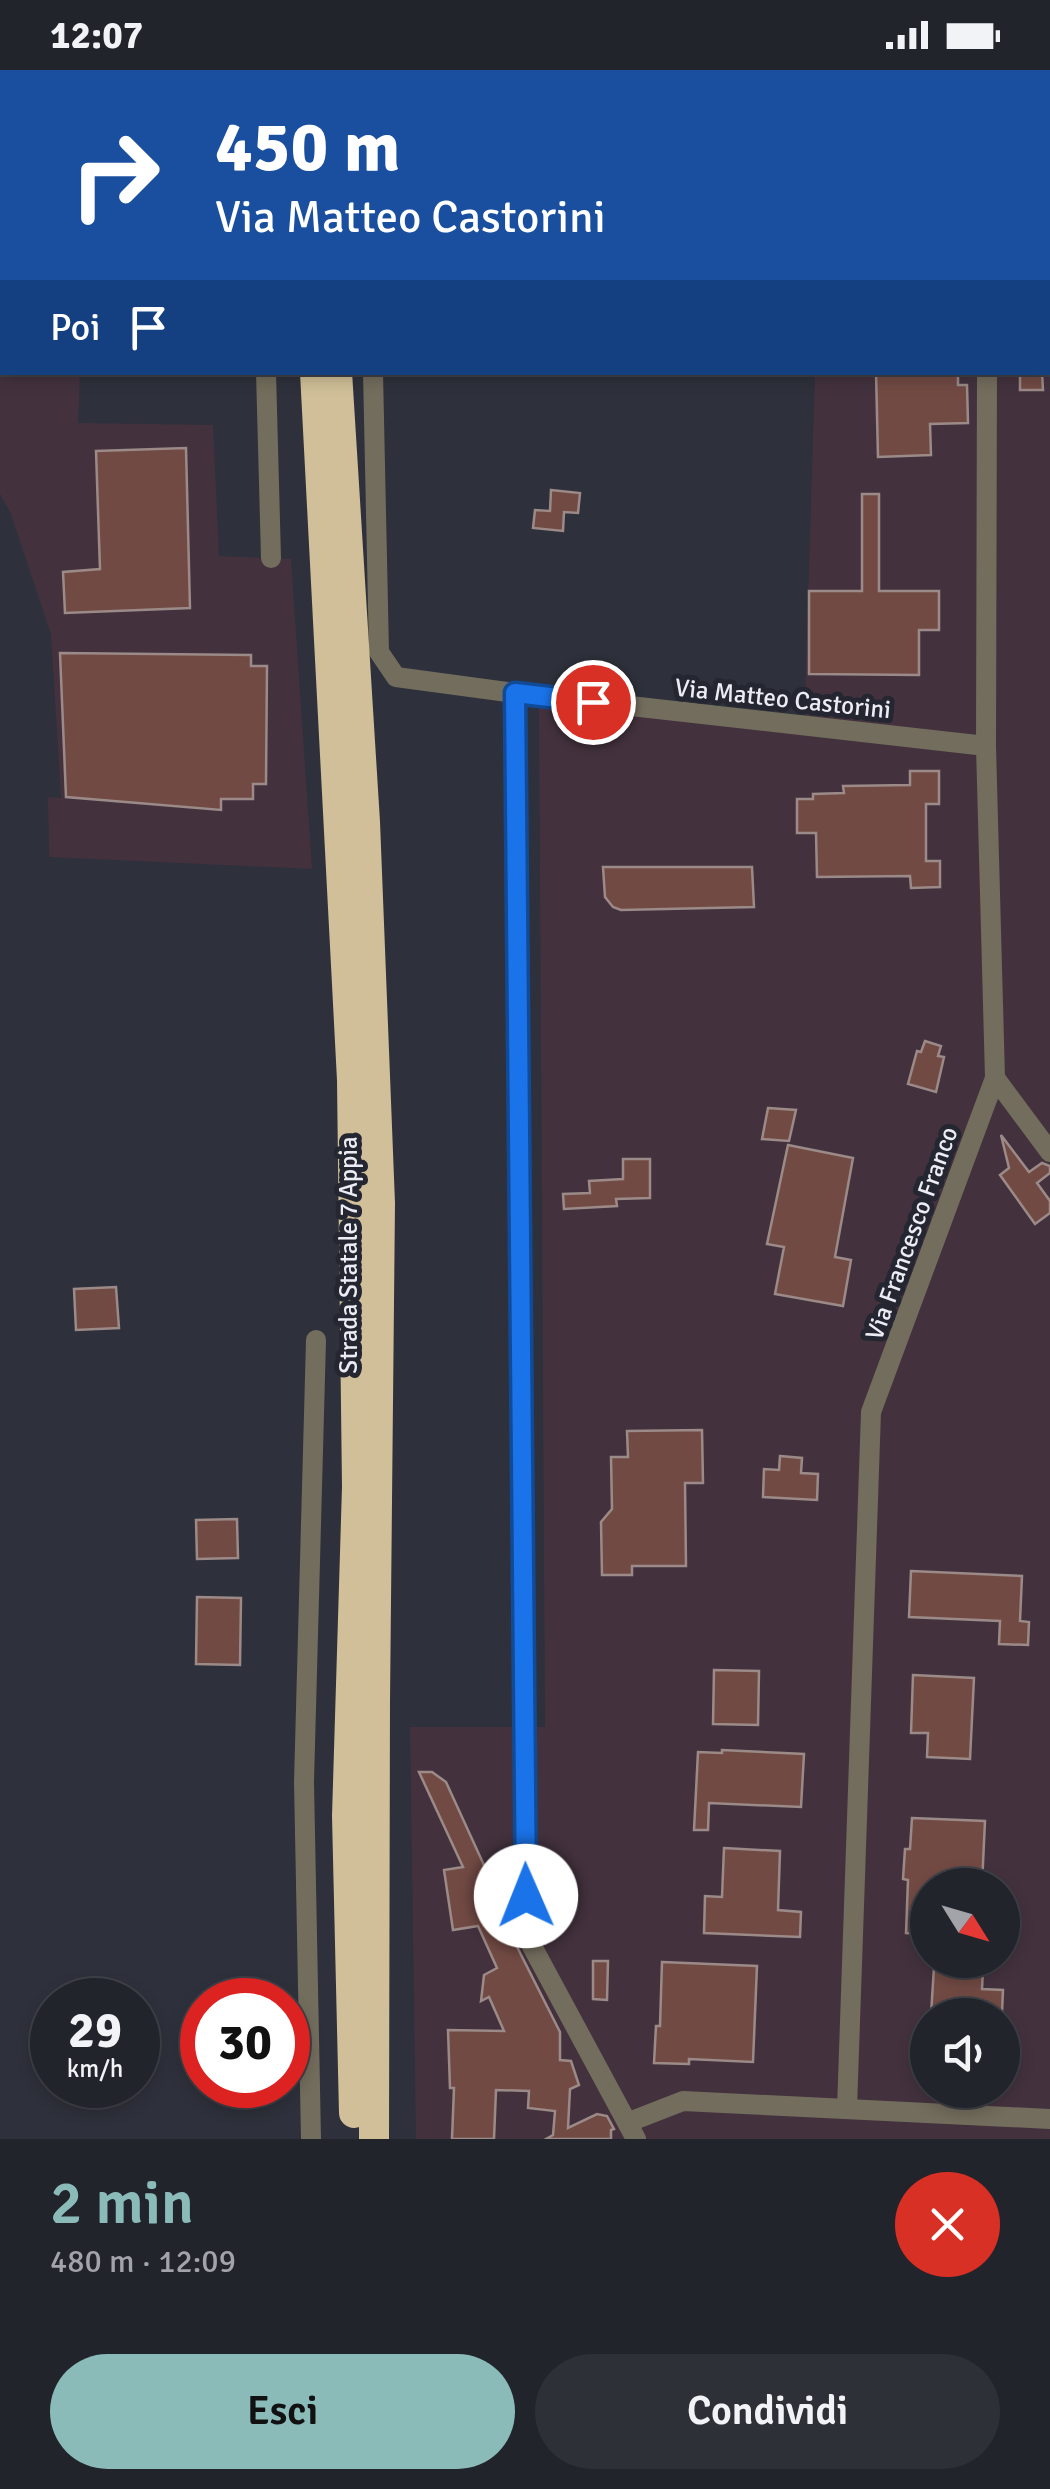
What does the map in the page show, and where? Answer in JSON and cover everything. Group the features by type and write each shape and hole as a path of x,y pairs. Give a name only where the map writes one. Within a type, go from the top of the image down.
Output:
{"highway":[{"name":"Strada Statale 7 Appia","path":"315,375 352,1080 357,1487 347,1816 354,2139"},
{"name":"Strada Statale 7 Appia","path":"336,375 366,841 380,1203 374,2139"},
{"path":"349,571 352,375"}],"street":[{"path":"266,375 271,558"},
{"name":"Via Matteo Castorini","path":"373,375 379,652 396,677 986,746"},
{"name":"Via Francesco Franco","path":"847,2109 871,1412 995,1078 986,746 988,375"},
{"path":"515,693 526,1934 632,2130 683,2102 1050,2119"},
{"path":"995,1078 1050,1152"},
{"path":"311,2139 304,1782 316,1340"}],"shaded area":[{"path":"0,375 80,375 78,423 213,425 219,556 291,559 312,869 49,857 48,797 61,798 51,634 11,514 0,494"},
{"path":"815,375 1050,375 1050,2139 416,2139 410,1727 545,1727 539,703 804,729"}],"building":[{"path":"876,375 958,375 958,385 967,385 968,423 930,424 931,455 878,457"},
{"path":"1020,375 1042,375 1043,390 1020,390"},
{"path":"186,448 190,608 65,613 63,572 100,569 96,451"},
{"path":"551,490 580,493 578,513 564,512 563,531 533,528 535,510 550,511"},
{"path":"862,494 879,494 879,591 939,591 939,630 919,630 919,675 809,674 809,591 862,591"},
{"path":"60,653 251,655 251,666 267,666 266,784 253,784 253,799 221,799 221,810 66,797"},
{"path":"910,771 939,771 939,804 926,804 926,861 940,861 940,887 911,888 910,876 817,877 816,833 797,833 797,799 844,793 843,786 910,785"},
{"path":"603,867 752,867 754,907 621,910 605,897"},
{"path":"925,1041 941,1046 938,1056 944,1057 936,1092 908,1084 917,1051 921,1052"},
{"path":"768,1108 796,1110 789,1141 762,1139"},
{"path":"1001,1135 1029,1172 1042,1163 1050,1166 1050,1173 1037,1183 1050,1201 1050,1213 1035,1224 1000,1175 1009,1168"},
{"path":"788,1145 853,1158 835,1257 851,1260 843,1306 775,1294 784,1247 767,1244"},
{"path":"623,1159 650,1159 650,1198 616,1199 617,1206 564,1209 563,1194 590,1193 589,1181 623,1179"},
{"path":"116,1287 119,1328 76,1330 74,1289"},
{"path":"702,1430 703,1483 685,1483 686,1566 632,1566 632,1575 602,1575 601,1522 612,1509 611,1457 628,1457 627,1431"},
{"path":"780,1456 802,1458 801,1473 818,1474 817,1500 763,1497 764,1469 779,1470"},
{"path":"237,1519 238,1558 197,1559 196,1520"},
{"path":"911,1571 1022,1576 1020,1621 1029,1622 1028,1645 999,1644 1000,1621 909,1617"},
{"path":"197,1597 241,1598 240,1665 196,1664"},
{"path":"714,1670 759,1671 758,1725 713,1724"},
{"path":"913,1675 974,1678 970,1759 927,1757 928,1733 911,1733"},
{"path":"698,1752 804,1754 801,1807 709,1803 708,1830 694,1830"},
{"path":"419,1772 432,1772 446,1782 510,1922 506,1925 560,2032 560,2060 571,2061 579,2085 570,2089 568,2128 597,2114 607,2116 614,2129 611,2139 546,2139 553,2135 555,2111 528,2108 529,2091 496,2090 494,2139 452,2139 454,2088 450,2088 448,2030 504,2031 489,1997 481,2001 484,1975 497,1968 478,1926 453,1930 444,1870 463,1867"},
{"path":"912,1818 985,1821 983,1868 910,1868 910,1933 906,1933 908,1880 903,1879 905,1849 910,1849"},
{"path":"724,1848 780,1851 778,1910 801,1912 800,1937 704,1933 705,1896 722,1897"},
{"path":"593,1961 608,1961 607,2000 593,1999"},
{"path":"662,1962 757,1966 753,2062 689,2059 689,2064 654,2063 656,2026 660,2026"},
{"path":"933,1978 983,1978 982,1989 1003,1990 1003,1998 932,1998"}],"route":[{"path":"526,1896 515,693 593,702"}]}
